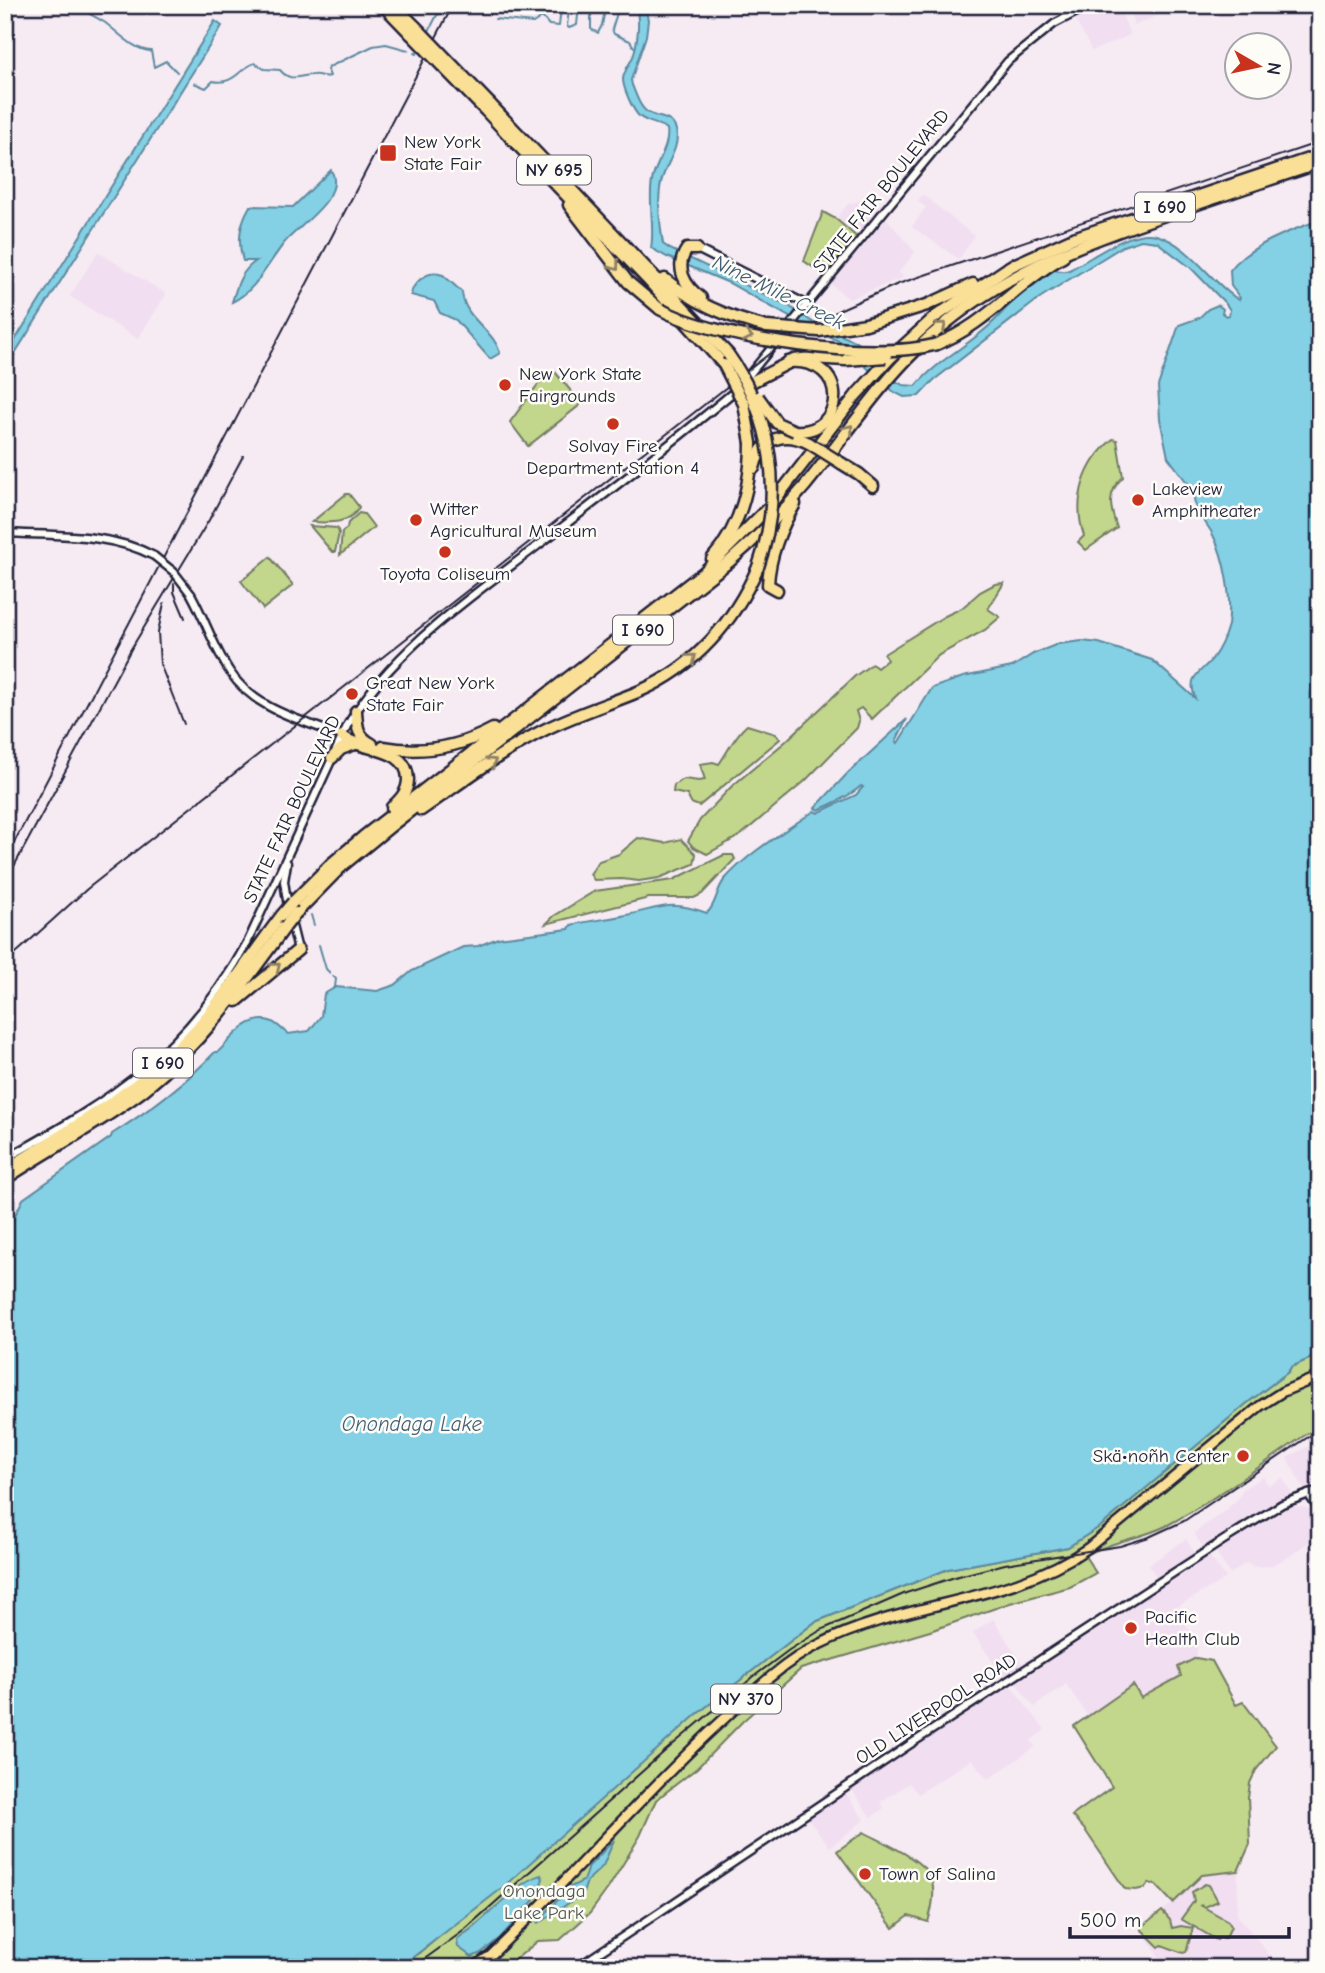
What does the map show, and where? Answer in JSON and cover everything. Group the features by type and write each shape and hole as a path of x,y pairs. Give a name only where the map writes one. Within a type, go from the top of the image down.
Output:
{"highway":[{"name":"NY 695","path":"383,5 413,30 618,237"},
{"name":"NY 695","path":"395,6 413,30"},
{"name":"NY 695","path":"488,108 510,137"},
{"path":"510,137 573,209 628,282 660,309 680,319 704,327 791,343 887,352 937,344"},
{"path":"510,137 638,269 724,365 744,404 751,443 751,466 745,498"},
{"name":"I 690","path":"5,1170 118,1099 173,1054 210,1014 282,915 289,901 331,864 520,713 726,552 792,481 871,377 935,317 1014,264 1073,238 1320,155"},
{"name":"I 690","path":"5,1179 144,1089 177,1061 209,1028 296,913 328,880 373,841 730,561 781,513 882,387 919,347 950,319 1003,282 1065,251 1320,163"},
{"path":"737,390 754,377 788,362 810,358 846,360 890,356 937,344 972,326 1023,284 1055,262 1134,225"},
{"path":"618,237 672,285 703,304 738,319 767,327 820,331 866,324 927,305 1014,264"},
{"path":"618,237 728,354 776,423 795,431 808,430 820,425 832,408"},
{"path":"697,249 690,248 684,253 681,265 688,287 705,301 738,319"},
{"path":"373,841 548,727 642,690 678,669 707,645 730,618 758,568 772,509 772,478 764,425 752,393 728,354"},
{"path":"788,362 809,362 827,375 834,390 832,408 823,431 792,481"},
{"path":"673,595 715,556 735,524 756,460 764,446 775,439 785,437 809,443 859,474 873,486"},
{"path":"776,590 769,587 767,582 782,529 819,468"},
{"path":"356,711 358,730 364,739 376,746"},
{"path":"342,736 376,746 408,750 453,746 484,734 520,713"},
{"path":"331,864 352,841 396,804 407,787 408,775 399,759 342,736"},
{"path":"332,758 346,745 356,743"},
{"path":"209,1028 258,982 298,950"},
{"path":"477,1968 487,1959"}],"main road":[{"name":"STATE FAIR BOULEVARD","path":"754,377 790,326 1007,61 1054,24 1090,5"},
{"path":"697,249 806,307"},
{"name":"STATE FAIR BOULEVARD","path":"5,1159 104,1101 172,1046 205,1009 230,972 273,888 342,736 356,711 386,673 422,638 737,390"},
{"path":"5,533 106,540 126,544 154,556 174,572 191,594 228,670 248,693 270,708 342,736"},
{"path":"288,854 284,881 298,950"},
{"path":"273,888 289,901"},
{"name":"NY 370","path":"487,1959 657,1781 771,1676 801,1654 847,1632 1031,1578 1066,1562 1088,1548 1254,1410 1282,1392 1320,1376"},
{"name":"OLD LIVERPOOL ROAD","path":"576,1968 1255,1520 1282,1504 1320,1490"},
{"path":"1308,1494 1320,1511"}],"shaded area":[{"path":"1096,5 1118,5 1130,35 1092,51 1073,15"},
{"path":"1128,5 1170,5 1171,10 1135,25"},
{"path":"923,195 974,236 959,259 912,227 926,207 917,201"},
{"path":"870,197 885,207 858,238 836,219 847,205"},
{"path":"886,218 915,252 898,273 904,277 849,299 831,284"},
{"path":"98,252 166,294 138,339 70,296"},
{"path":"1320,1440 1320,1486 1304,1489 1287,1458"},
{"path":"1263,1477 1269,1486 1282,1478 1292,1493 1204,1549 1194,1533 1238,1499 1243,1489"},
{"path":"1292,1506 1312,1509 1320,1518 1320,1533 1290,1556 1270,1566 1255,1567 1246,1563 1230,1574 1216,1552 1274,1514"},
{"path":"1186,1539 1195,1554 1157,1578 1149,1565"},
{"path":"1209,1556 1226,1578 1175,1608 1198,1643 1196,1658 1178,1667 1181,1676 1141,1698 1133,1685 1088,1716 1066,1684 1034,1707 1014,1680"},
{"path":"993,1619 1022,1664 1003,1676 973,1633"},
{"path":"1010,1685 1045,1730 1031,1740 1035,1747 988,1779 972,1759 918,1794 909,1783 880,1802 884,1808 871,1817 852,1790"},
{"path":"845,1792 864,1820 830,1847 807,1817"},
{"path":"1238,1871 1237,1915 1280,1968 1167,1968 1139,1927 1176,1901 1202,1875"}],"green space":[{"path":"823,212 836,219 858,238 826,276 804,261"},
{"path":"555,372 581,403 528,446 510,422 539,383"},
{"path":"1113,439 1117,440 1123,477 1114,489 1111,501 1117,528 1086,550 1078,542 1084,536 1079,509 1083,483 1095,459"},
{"path":"349,494 359,507 351,517 333,522 312,522"},
{"path":"359,513 364,514 374,527 340,555 342,532"},
{"path":"310,526 337,528 339,533 335,552 332,552"},
{"path":"270,557 293,585 263,609 241,581"},
{"path":"1004,583 988,609 1000,617 985,630 939,655 872,719 861,708 856,711 859,721 857,728 805,781 741,835 707,854 693,847 688,841 700,820 731,787 785,742 855,676 872,664 877,668 887,660 884,654 962,608 980,592 995,584"},
{"path":"747,725 776,734 780,739 699,806 691,803 687,795 673,792 674,785 684,779 705,780 700,764 719,764 735,738"},
{"path":"638,838 665,843 681,839 696,854 694,864 659,878 639,881 594,880 590,874 599,861 619,854"},
{"path":"724,855 733,855 735,859 702,894 694,898 649,898 546,924 554,916 595,891 673,880"},
{"name":"Onondaga Lake Park","path":"1320,1354 1320,1425 1186,1515 1166,1526 1085,1556 1096,1573 1070,1587 1010,1603 930,1631 801,1669 743,1721 697,1768 656,1800 640,1836 609,1887 590,1913 560,1940 538,1941 505,1968 404,1968 402,1965 420,1953 697,1714 815,1622 948,1569 1068,1547 1101,1526 1291,1367"},
{"path":"1196,1658 1212,1661 1236,1705 1243,1702 1276,1746 1256,1770 1250,1783 1250,1844 1238,1871 1202,1875 1173,1903 1156,1885 1149,1883 1145,1888 1125,1889 1085,1830 1072,1816 1112,1787 1074,1726 1133,1685 1141,1698 1181,1676 1178,1667"},
{"path":"864,1832 901,1852 927,1871 933,1889 928,1922 909,1916 893,1928 837,1851"},
{"path":"1205,1884 1209,1885 1218,1901 1205,1907 1200,1905 1228,1921 1231,1926 1226,1938 1217,1940 1181,1919 1194,1901 1192,1892"},
{"path":"1162,1911 1170,1920 1172,1928 1193,1928 1186,1952 1162,1945 1159,1947 1142,1930 1142,1927"}],"water":[{"name":"Onondaga Lake","path":"636,5 645,5 648,20 646,36 631,80 632,85 643,108 672,122 677,137 660,190 659,213 663,244 789,306 817,325 857,342 874,363 903,385 916,386 933,369 990,325 1020,294 1045,274 1053,270 1069,270 1123,240 1146,234 1168,240 1190,255 1239,300 1231,286 1230,270 1238,261 1271,240 1320,220 1320,1354 1291,1367 1101,1526 1068,1547 948,1569 815,1622 697,1714 501,1889 399,1968 5,1968 5,1242 10,1238 9,1228 23,1199 166,1096 234,1035 254,1021 273,1022 288,1034 309,1031 321,1016 324,994 336,987 377,991 395,985 412,971 463,947 478,946 498,938 569,929 571,925 669,906 707,913 725,879 756,851 814,811 818,813 856,795 863,787 823,808 815,808 847,774 907,719 896,741 898,743 932,688 963,677 1012,667 1033,654 1058,644 1082,641 1099,643 1152,660 1195,698 1193,680 1215,655 1227,629 1228,591 1221,555 1213,535 1197,510 1194,492 1168,457 1160,419 1158,386 1179,325 1199,318 1208,309 1218,305 1223,309 1222,313 1229,315 1230,310 1225,303 1191,268 1157,242 1141,240 1123,246 1041,297 934,380 919,396 904,397 894,392 864,365 845,343 820,334 729,283 651,248 652,181 666,143 667,129 638,115 624,87 623,79 634,54 637,36"},
{"path":"215,21 222,26 5,369 5,356"},
{"path":"331,170 334,180 327,200 285,242 248,291 232,302 243,274 256,261 243,261 240,246 241,226 250,206 293,207"},
{"path":"435,273 443,275 462,292 468,310 492,337 500,353 490,359 456,320 440,313 434,301 411,295 419,280"},
{"path":"614,1840 603,1866 587,1881 583,1893 537,1923 568,1888 583,1881 588,1867"},
{"path":"541,1875 543,1879 534,1900 500,1938 472,1957 458,1947 457,1941 460,1937 521,1886"}],"waterway":[{"path":"75,5 104,22 132,44 151,51 154,67 166,61 177,72"},
{"path":"495,19 533,23 542,17 549,25 559,26 561,8 565,7 569,10 569,28 577,25 579,5"},
{"path":"595,5 591,16 591,29 598,33 606,5"},
{"path":"609,5 617,13 612,29 614,34 630,41 634,47"},
{"path":"428,33 437,15 443,13"},
{"path":"194,83 206,88 213,81 232,79 255,63 264,69 280,70 291,77 330,76 329,67 373,46 386,44 408,50"},
{"path":"415,53 417,54 420,47"},
{"path":"311,915 314,925"},
{"path":"319,945 326,969 330,973"},
{"path":"333,976 336,979 335,987"}],"railway":[{"path":"5,860 453,5"},
{"path":"5,963 87,889 788,339 841,309 898,284 1320,142"},
{"path":"5,883 131,649 209,520 243,456"},
{"path":"174,584 174,592 185,618"},
{"path":"164,603 158,632 160,664 184,724"},
{"path":"412,1968 462,1932 664,1752 753,1677 821,1630 906,1593 955,1577 1005,1564 1120,1546 1149,1537 1184,1521 1320,1429"}],"place":[{"name":"New York State Fair","path":"388,153"},
{"name":"New York State Fairgrounds","path":"505,385"},
{"name":"Solvay Fire Department Station 4","path":"613,424"},
{"name":"Lakeview Amphitheater","path":"1138,500"},
{"name":"Witter Agricultural Museum","path":"416,520"},
{"name":"Toyota Coliseum","path":"445,552"},
{"name":"Great New York State Fair","path":"352,694"},
{"name":"Skä•noñh Center","path":"1243,1456"},
{"name":"Pacific Health Club","path":"1131,1628"},
{"name":"Town of Salina","path":"865,1874"}],"water label":[{"name":"Nine Mile Creek","path":"779,292"}]}
